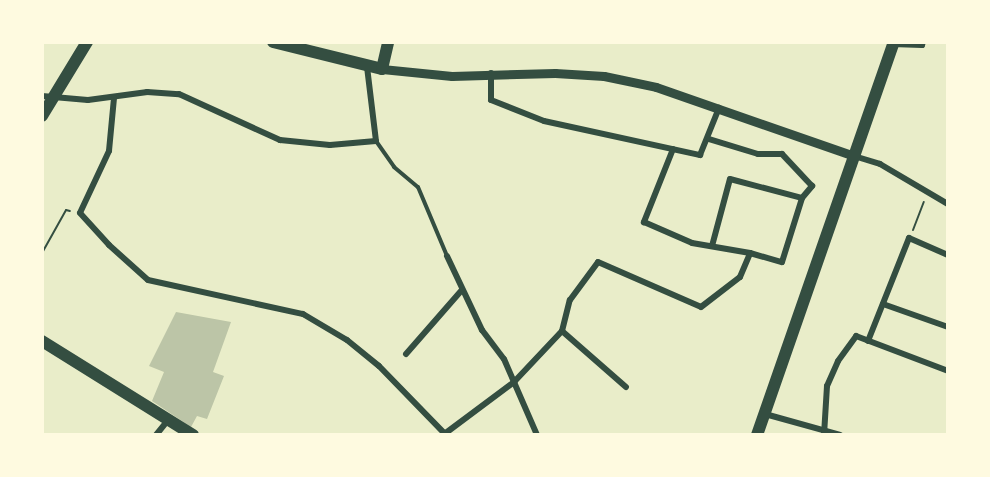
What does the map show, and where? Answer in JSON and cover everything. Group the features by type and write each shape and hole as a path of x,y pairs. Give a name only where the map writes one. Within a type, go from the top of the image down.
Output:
{"main road":[{"path":"42,116 48,97 87,42"},
{"path":"273,42 382,69 388,42"},
{"path":"757,435 892,43"},
{"path":"42,341 170,418 193,435"}],"street":[{"path":"892,43 922,45 923,42"},
{"path":"48,97 114,98 147,92 179,94 280,140 330,145 376,141 367,67"},
{"path":"382,69 452,76 490,73 604,76 656,87 880,164 948,204"},
{"path":"490,73 491,100 544,121 700,155 709,139 719,108"},
{"path":"114,98 109,151 80,213 148,280 303,315 347,340 379,366 444,434 514,382 562,331 570,300 597,262 701,307 740,277 750,252"},
{"path":"673,149 644,222 692,243 750,252 782,262 802,198 812,186 782,153 758,154 709,139"},
{"path":"712,246 730,179 802,198"},
{"path":"868,341 909,238 948,255"},
{"path":"447,256 462,291 514,382 537,435"},
{"path":"406,354 462,291"},
{"path":"883,304 948,327"},
{"path":"562,331 626,387"},
{"path":"824,432 827,386 838,361 856,336 948,371"},
{"path":"765,414 840,435"},
{"path":"156,435 170,418"}],"lane":[{"path":"376,141 394,167 418,187 447,256"}],"path":[{"path":"909,238 928,192"},
{"path":"42,253 66,210 80,213"}],"building":[{"path":"176,312 231,322 213,372 224,376 207,419 197,416 191,427 152,401 164,372 149,366"}]}
